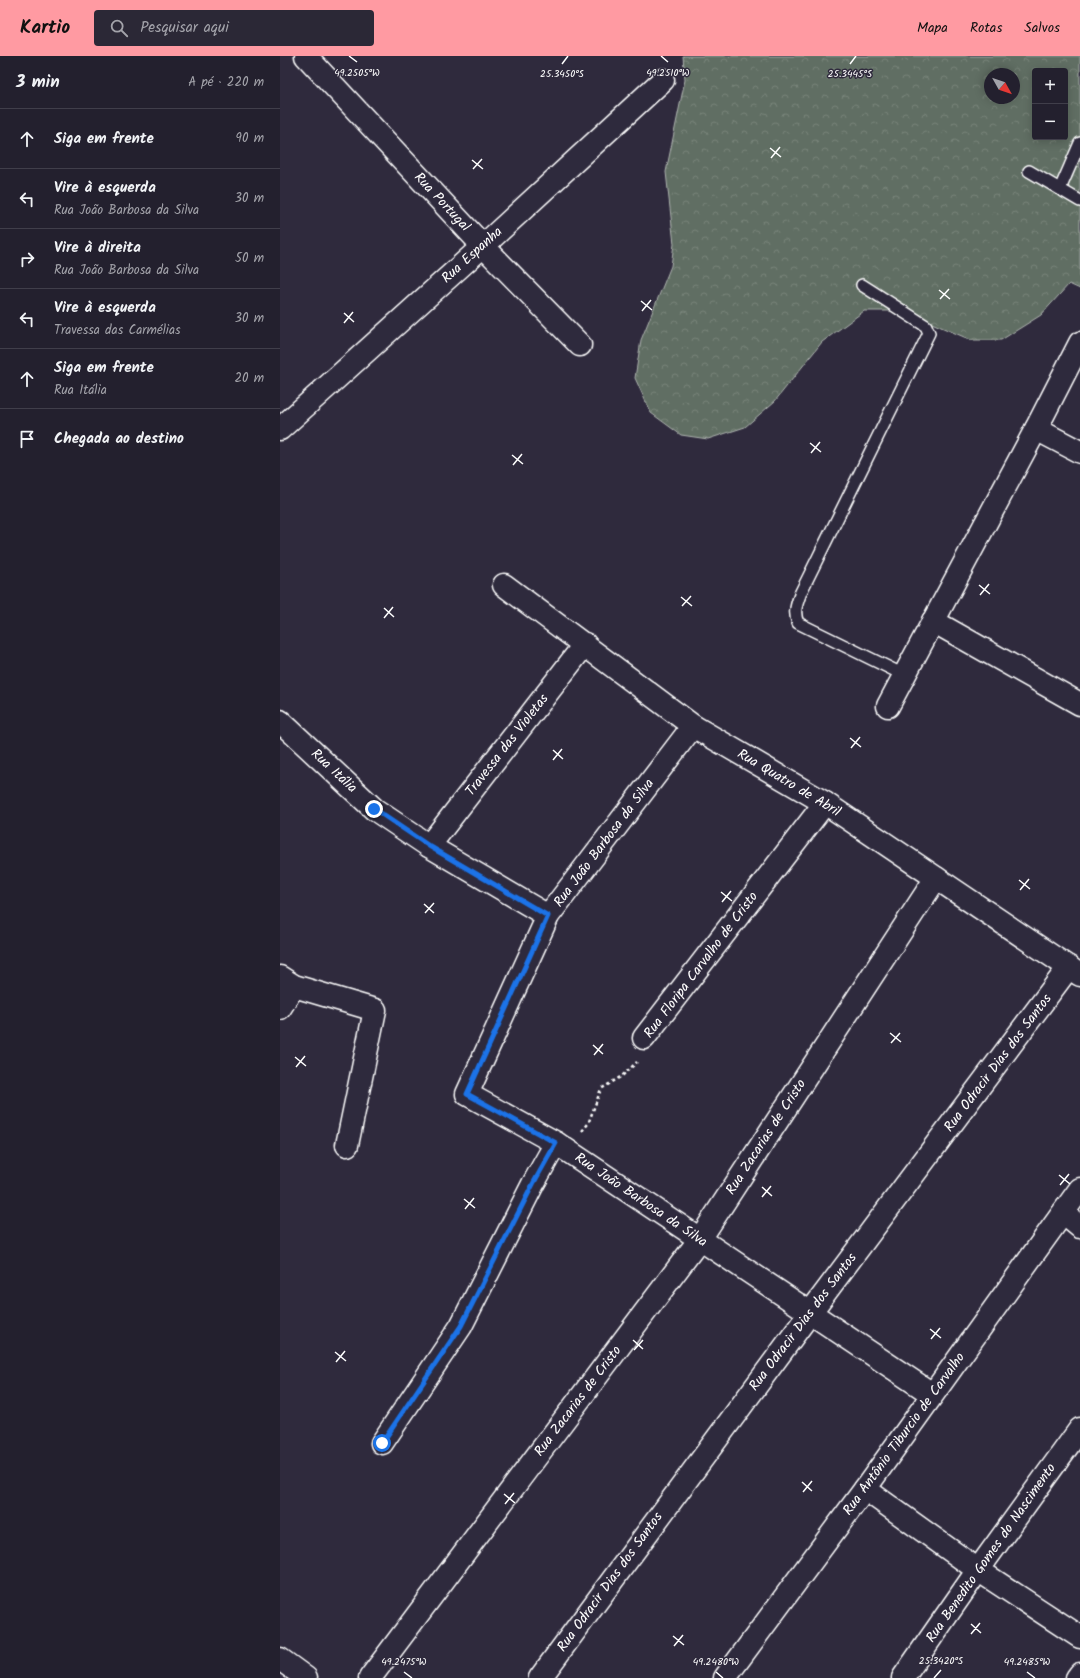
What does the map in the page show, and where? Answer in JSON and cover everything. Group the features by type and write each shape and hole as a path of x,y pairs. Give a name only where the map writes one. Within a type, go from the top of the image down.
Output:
{"street":[{"name":"Rua Portugal","path":"306,56 483,246 580,345"},
{"name":"Rua Espanha","path":"280,429 483,246 662,80"},
{"path":"888,706 1036,429 1080,343"},
{"path":"1036,429 1080,452"},
{"name":"Rua Quatro de Abril","path":"504,584 693,726 825,803 1074,971"},
{"path":"933,621 1080,704"},
{"name":"Travessa das Violetas","path":"429,846 585,644"},
{"name":"Rua Itália","path":"280,721 374,809 429,846 548,916"},
{"name":"Rua João Barbosa da Silva","path":"693,726 548,916 467,1094 556,1143 932,1394"},
{"name":"Rua Floripa Carvalho de Cristo","path":"644,1038 825,803"},
{"name":"Rua Zacarias de Cristo","path":"370,1678 700,1239 936,878"},
{"name":"Rua Odracir Dias dos Santos","path":"540,1678 810,1313 1074,971"},
{"path":"280,1008 287,981 375,1010 347,1145"},
{"path":"382,1443 461,1326 533,1184 556,1143"},
{"name":"Rua Antônio Tiburcio de Carvalho","path":"725,1678 865,1488 1080,1189"},
{"path":"1063,1213 1080,1227"},
{"name":"Rua Benedito Gomes do Nascimento","path":"903,1678 978,1570 1080,1429"},
{"path":"865,1488 978,1570 1080,1637"},
{"path":"280,1659 306,1678"},
{"path":"1077,1678 1080,1674"}],"lane":[{"path":"1060,189 1080,143"},
{"path":"1029,171 1080,200"},
{"path":"862,285 926,326 929,333 801,592 796,607 795,617 798,623 904,675"}],"path":[{"name":"Rua Floripa Carvalho de Cristo","path":"556,1143 576,1137 588,1124 601,1088 622,1076 637,1063 644,1038"}],"green space":[{"path":"683,56 1080,56 1080,289 1069,284 1041,315 1001,340 971,340 904,311 864,311 822,342 775,401 745,427 708,439 681,435 651,413 635,378 641,340 671,266 674,244 666,172 685,80"}],"route":[{"path":"374,809 429,846 548,916 467,1094 556,1143 533,1184 461,1326 382,1443"}]}
